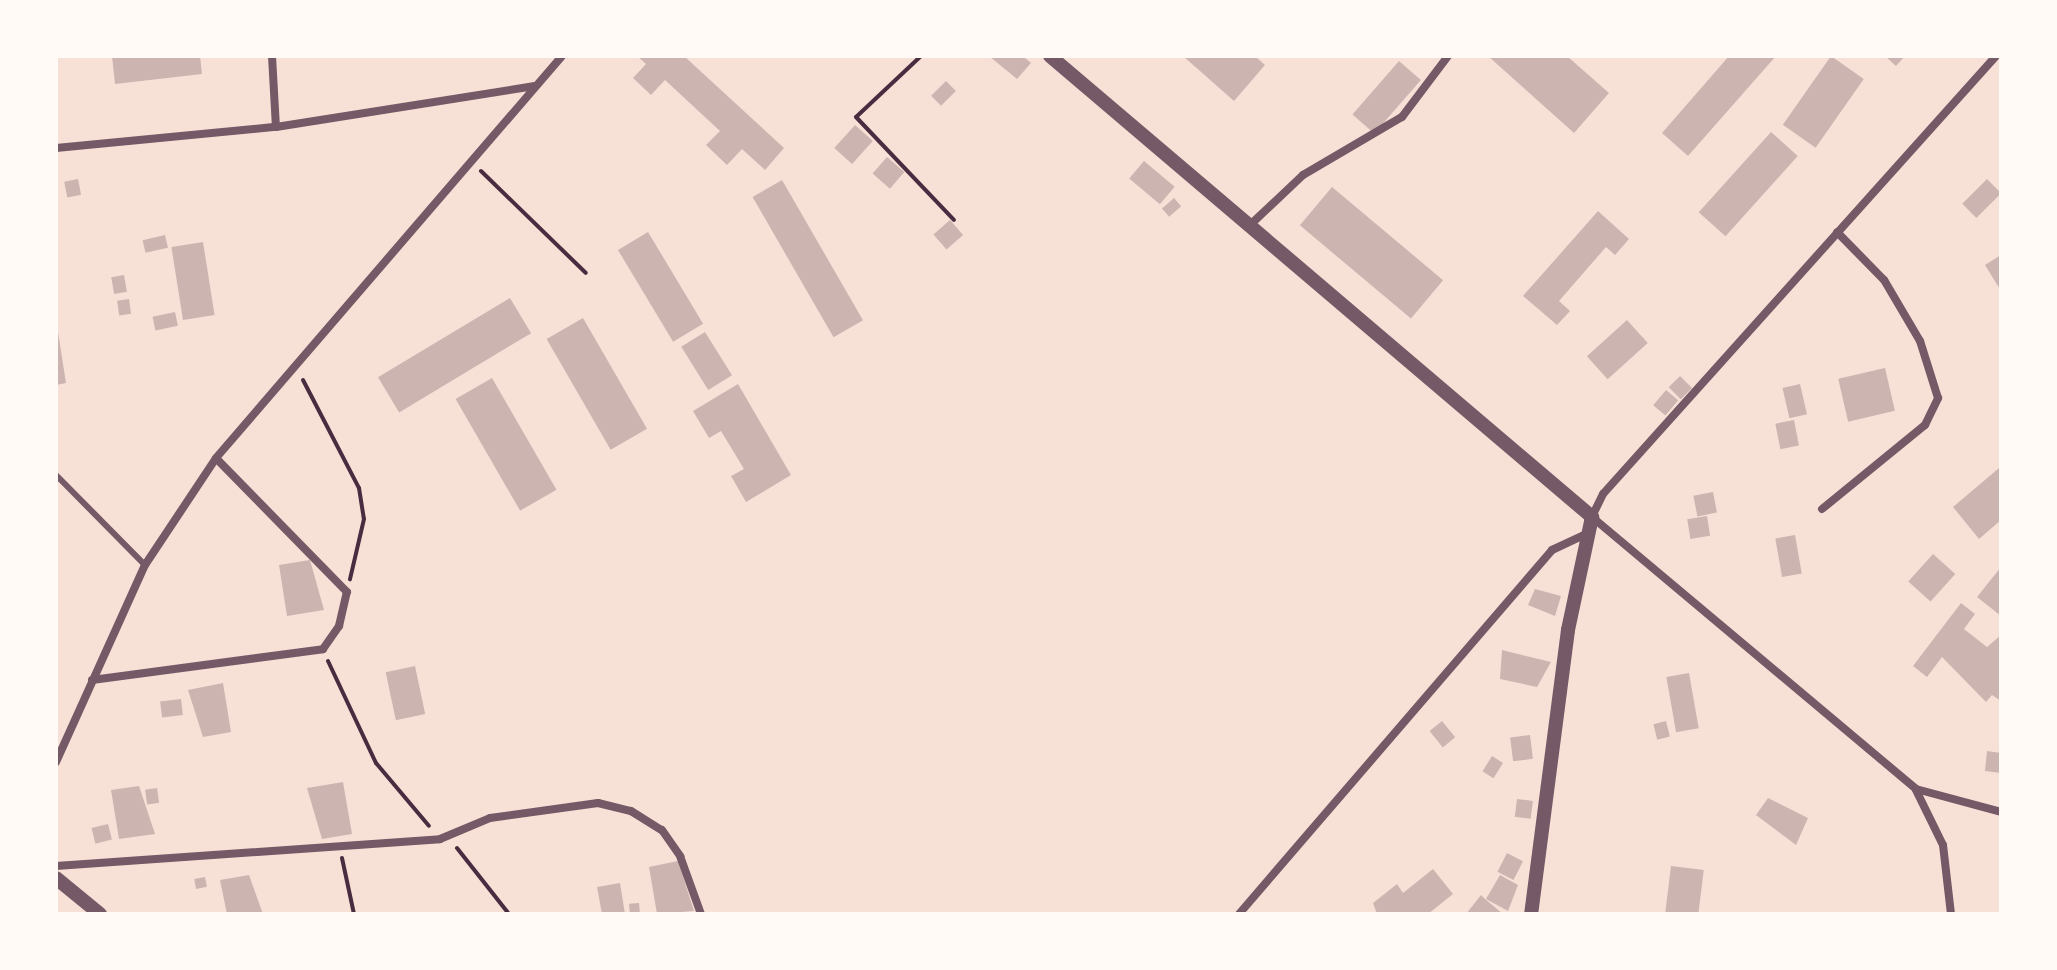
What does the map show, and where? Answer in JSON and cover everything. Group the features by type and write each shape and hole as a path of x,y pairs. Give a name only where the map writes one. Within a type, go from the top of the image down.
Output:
{"street":[{"path":"272,56 276,127"},
{"path":"56,762 145,565 216,458 562,56"},
{"path":"1050,56 1916,789 1943,845 1951,914"},
{"path":"1250,225 1303,175 1402,117 1448,56"},
{"path":"1531,914 1587,534 1603,494 1996,56"},
{"path":"56,148 276,127 536,86"},
{"path":"1822,509 1925,425 1938,398 1920,341 1884,280 1837,232"},
{"path":"92,680 323,649 339,626 347,592 216,458"},
{"path":"1239,914 1532,573 1560,545 1587,534"},
{"path":"1916,789 2001,812"},
{"path":"56,866 440,839 490,818 553,806 631,811 662,830 680,856 701,914"},
{"path":"56,878 100,914"}],"lane":[{"path":"56,475 145,565"}],"path":[{"path":"921,56 856,117 954,220"},
{"path":"471,161 586,273"},
{"path":"296,367 359,488 364,519 347,592"},
{"path":"323,649 376,763 440,839 464,851 509,914"},
{"path":"339,845 354,914"}],"building":[{"path":"112,56 200,56 202,74 115,84"},
{"path":"637,56 684,56 784,148 765,170 742,149 727,165 706,145 720,131 665,80 651,95 633,78 646,64"},
{"path":"989,56 1023,56 1031,63 1017,79"},
{"path":"1183,56 1255,56 1265,65 1234,101"},
{"path":"1488,56 1567,56 1609,93 1574,133"},
{"path":"1729,56 1776,56 1688,156 1662,133"},
{"path":"1831,56 1864,79 1816,148 1783,125"},
{"path":"1885,56 1905,56 1896,66"},
{"path":"1399,61 1421,80 1374,134 1352,115"},
{"path":"946,81 956,91 941,106 931,96"},
{"path":"855,125 873,141 852,164 834,148"},
{"path":"1771,132 1798,156 1725,236 1699,212"},
{"path":"887,157 904,172 890,189 873,174"},
{"path":"1144,161 1175,187 1160,204 1129,179"},
{"path":"78,179 81,195 67,197 64,182"},
{"path":"1987,179 2001,193 1976,218 1962,204"},
{"path":"782,180 863,320 834,337 753,197"},
{"path":"1332,187 1443,280 1411,319 1300,225"},
{"path":"1174,198 1181,206 1169,217 1162,208"},
{"path":"1598,211 1629,239 1615,255 1606,247 1559,301 1570,311 1557,325 1523,296"},
{"path":"950,220 963,235 947,250 933,234"},
{"path":"648,232 703,324 673,342 618,250"},
{"path":"165,235 168,248 146,253 143,240"},
{"path":"203,242 215,315 183,320 171,247"},
{"path":"2001,255 2001,291 1985,265"},
{"path":"124,275 127,292 114,294 111,277"},
{"path":"510,298 531,333 399,412 378,377"},
{"path":"129,299 131,314 119,316 117,301"},
{"path":"175,312 178,326 155,330 153,317"},
{"path":"583,318 647,429 611,450 547,339"},
{"path":"1627,320 1648,343 1608,379 1587,356"},
{"path":"705,332 732,375 708,390 681,347"},
{"path":"56,333 66,383 56,385"},
{"path":"1885,368 1895,411 1848,422 1838,379"},
{"path":"1680,376 1692,388 1681,399 1669,387"},
{"path":"492,378 556,490 520,511 456,399"},
{"path":"738,384 791,475 746,502 731,476 744,469 721,431 709,438 693,411"},
{"path":"1800,384 1807,414 1789,418 1782,388"},
{"path":"1666,390 1678,400 1665,416 1653,405"},
{"path":"1794,420 1799,446 1780,449 1775,424"},
{"path":"1999,468 2001,520 1979,539 1953,507"},
{"path":"1713,492 1717,513 1697,516 1693,496"},
{"path":"1707,516 1710,536 1690,539 1687,519"},
{"path":"1795,535 1802,573 1782,577 1775,538"},
{"path":"1933,554 1955,574 1931,602 1908,581"},
{"path":"310,560 324,610 287,616 279,565"},
{"path":"2001,567 2001,616 1977,597"},
{"path":"1535,589 1561,596 1555,616 1528,605"},
{"path":"1961,603 1975,614 1964,629 1987,647 2001,635 2001,701 1992,695 1986,702 1942,657 1927,677 1913,666"},
{"path":"1502,650 1551,662 1537,687 1500,679"},
{"path":"415,666 425,714 396,720 386,672"},
{"path":"1689,673 1699,728 1676,732 1666,677"},
{"path":"223,683 231,732 203,737 188,690"},
{"path":"181,699 183,715 162,717 160,702"},
{"path":"1442,721 1455,737 1443,747 1430,731"},
{"path":"1666,721 1670,737 1657,740 1653,724"},
{"path":"1530,735 1533,759 1513,761 1510,737"},
{"path":"1987,751 2001,753 2001,773 1985,771"},
{"path":"1492,756 1503,763 1493,778 1482,771"},
{"path":"343,782 352,834 322,839 307,788"},
{"path":"139,786 155,834 119,839 111,790"},
{"path":"157,788 159,803 147,805 145,790"},
{"path":"1768,798 1808,818 1796,845 1756,815"},
{"path":"1517,799 1533,801 1531,819 1515,817"},
{"path":"108,824 112,840 95,844 92,828"},
{"path":"1507,853 1523,861 1514,880 1497,872"},
{"path":"678,861 694,911 657,914 649,867"},
{"path":"1671,866 1704,870 1698,914 1665,914"},
{"path":"1433,869 1453,894 1428,914 1377,914 1373,903 1397,884 1403,893"},
{"path":"249,875 263,914 227,914 220,880"},
{"path":"1500,875 1518,885 1508,911 1486,899"},
{"path":"205,877 207,887 196,889 194,879"},
{"path":"620,883 625,914 602,914 597,887"},
{"path":"1481,895 1485,899 1503,914 1466,914"},
{"path":"639,903 640,914 630,914 629,904"}]}
